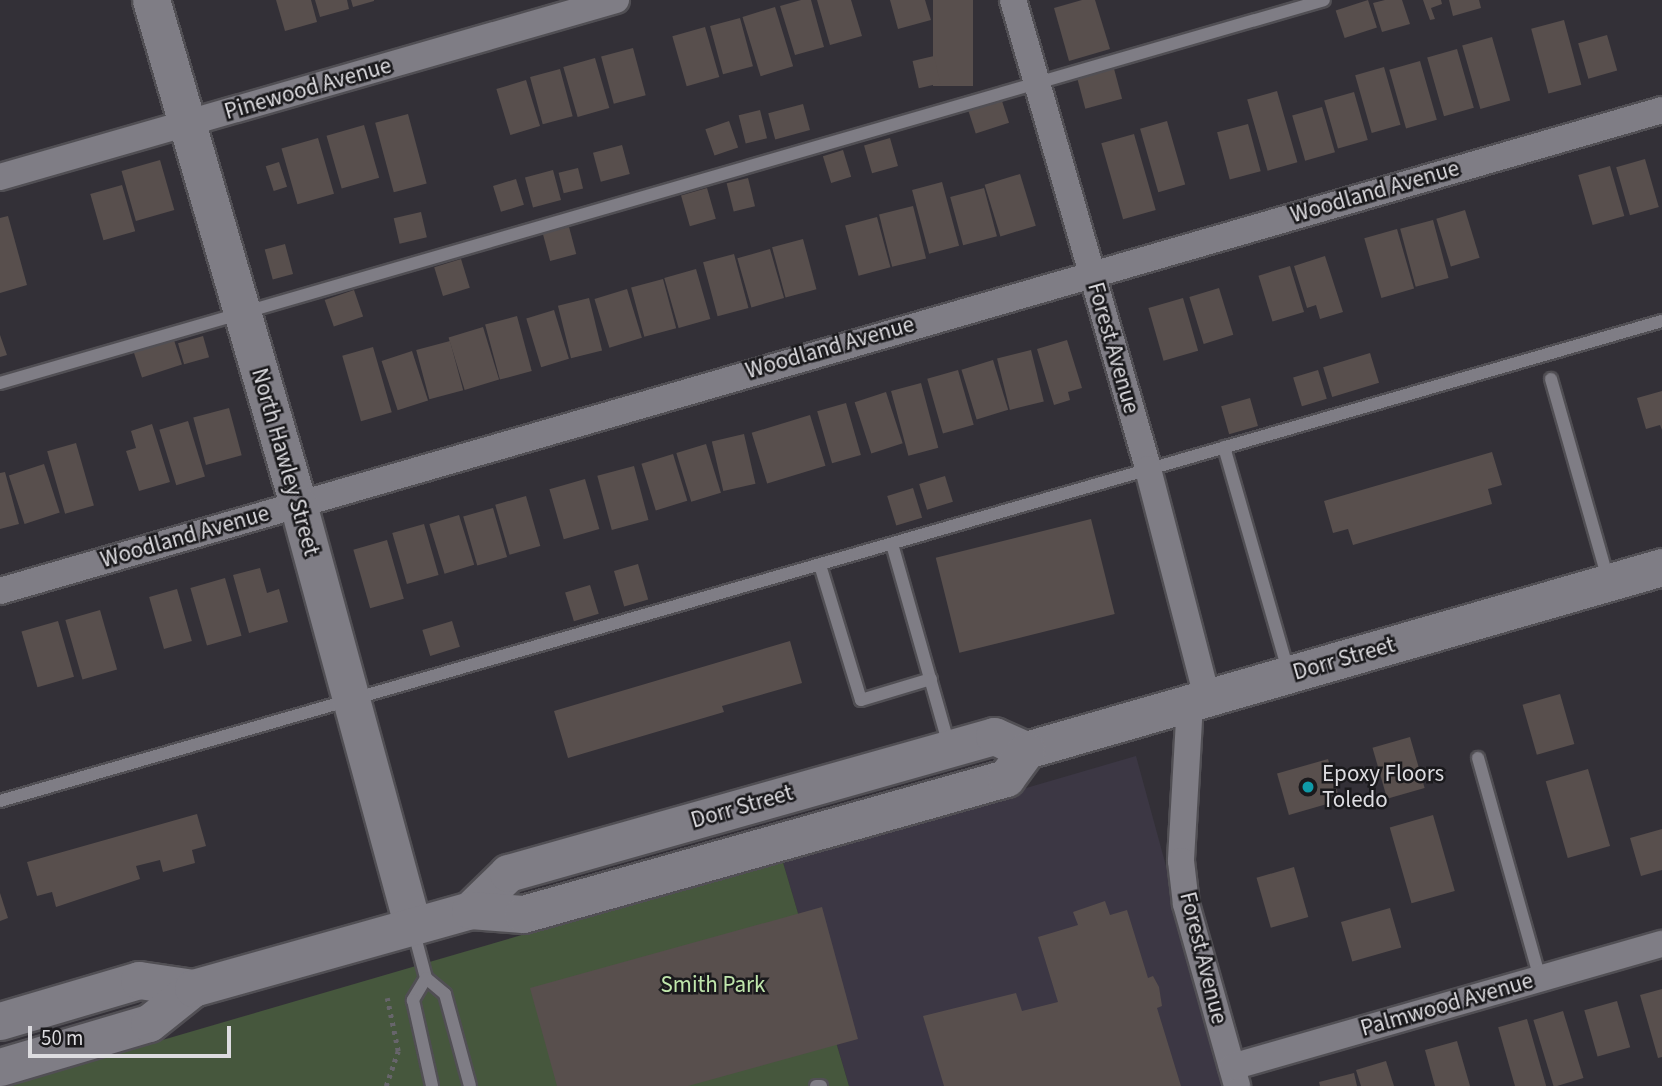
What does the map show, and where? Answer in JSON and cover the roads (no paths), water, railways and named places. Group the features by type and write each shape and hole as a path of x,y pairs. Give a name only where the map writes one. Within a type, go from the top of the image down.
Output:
{"main road":[{"name":"North Hawley Street","path":"151,0 298,504 413,926"},
{"name":"Dorr Street","path":"0,1068 149,1023 193,988 471,910 523,914 1006,778 1026,750 1662,567"},
{"name":"Dorr Street","path":"471,910 508,873 994,736 1026,750"},
{"name":"Dorr Street","path":"0,1021 139,980 193,988"}],"street":[{"name":"Pinewood Avenue","path":"0,177 616,0"},
{"name":"Forest Avenue","path":"1013,0 1148,469 1198,700 1181,862 1186,904 1234,1077"},
{"name":"Woodland Avenue","path":"0,591 1662,110"},
{"name":"Palmwood Avenue","path":"1234,1077 1540,978 1662,944"}],"lane":[{"path":"0,383 1324,0"},
{"path":"0,801 1662,321"},
{"path":"1551,379 1609,583"},
{"path":"1224,447 1289,674"},
{"path":"892,544 950,748"},
{"path":"820,565 861,700 931,680"},
{"path":"1478,758 1540,978"},
{"path":"413,926 426,978 445,994 470,1086"},
{"path":"426,978 413,1000 432,1086"}],"place":[{"name":"Epoxy Floors Toledo","path":"1308,787"}],"park label":[{"name":"Smith Park","path":"713,985"}]}
